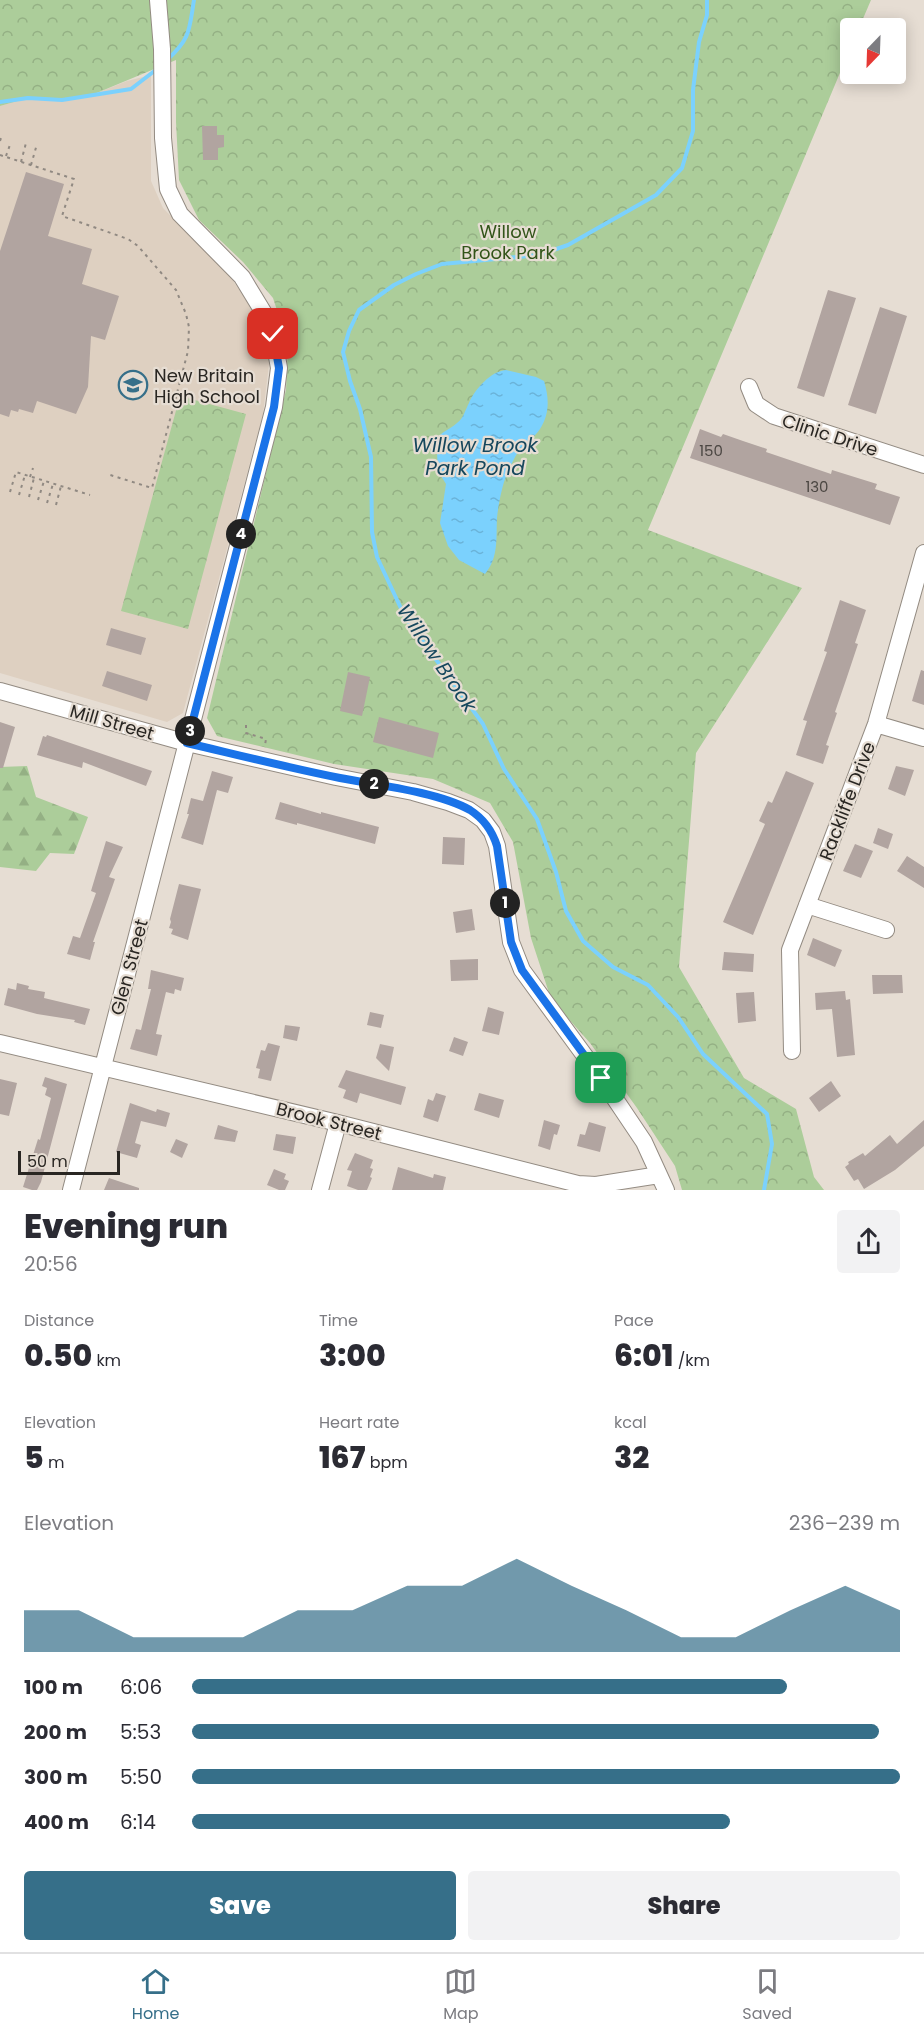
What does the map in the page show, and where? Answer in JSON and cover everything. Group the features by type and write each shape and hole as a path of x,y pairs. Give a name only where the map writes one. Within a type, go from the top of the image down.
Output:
{"street":[{"name":"Glen Street","path":"71,1190 274,407 279,368 273,334 254,296 242,277 180,214 168,189 163,138 162,49 158,0"},
{"name":"Clinic Drive","path":"749,387 756,404 774,416 924,465"},
{"name":"Rackliffe Drive","path":"792,1051 790,950 876,724 924,553"},
{"name":"Mill Street","path":"0,690 187,743 414,792 469,810 483,820 492,832 497,846 511,942 522,970 601,1078 644,1142 663,1182"},
{"path":"876,724 924,738"},
{"path":"807,904 886,930"},
{"name":"Brook Street","path":"0,1042 338,1123 578,1184 663,1182"},
{"path":"320,1190 338,1123"}],"path":[{"path":"0,141 2,135"},
{"path":"5,157 10,142"},
{"path":"21,162 26,143"},
{"path":"31,165 37,144"},
{"path":"0,156 74,179 62,216 128,239 138,246 176,290 189,327 188,351 152,488 107,474"},
{"path":"30,477 33,468"},
{"path":"10,492 16,472 90,495"},
{"path":"19,495 25,475"},
{"path":"29,497 34,478"},
{"path":"38,500 44,481"},
{"path":"47,503 52,484"},
{"path":"56,505 61,486"},
{"path":"246,724 246,733 266,739 261,760"}],"shaded area":[{"name":"New Britain High School","path":"151,75 151,181 163,208 229,275 256,314 270,356 263,414 183,713 167,722 0,673 0,106 28,98 54,101 87,97 127,81"}],"green space":[{"name":"Willow Brook Park","path":"0,0 871,0 863,18 840,18 840,73 648,530 802,588 696,753 679,967 744,1078 796,1109 814,1177 824,1190 682,1190 675,1166 637,1108 590,1043 551,999 531,938 513,842 490,803 433,779 334,764 217,736 207,718 286,390 288,344 273,298 243,262 199,220 179,180 176,60 87,97 54,101 28,98 0,106"},
{"path":"180,396 246,414 188,629 121,611"},
{"path":"27,766 36,797 88,817 74,854 50,853 36,871 0,867 0,767"}],"water":[{"name":"Willow Brook Park Pond","path":"506,370 544,381 548,405 546,417 540,429 518,452 505,478 498,509 495,554 485,574 459,560 448,546 440,523 446,484 438,471 437,453 433,444 441,434 461,419 479,387 495,374"}],"building":[{"path":"202,126 217,126 217,135 224,135 224,147 218,148 218,160 203,160"},
{"path":"26,172 64,184 48,236 92,249 82,284 119,296 105,340 91,336 88,387 76,414 37,401 33,413 19,409 18,412 11,410 9,417 0,414 0,251"},
{"path":"828,290 856,298 824,397 797,388"},
{"path":"880,307 907,316 876,414 848,405"},
{"path":"700,429 767,449 766,452 831,474 832,470 877,484 875,489 900,497 890,525 690,458"},
{"path":"840,600 866,610 855,643 858,644 835,712 837,713 826,745 829,746 823,764 796,755 807,721 803,720 827,652 824,651"},
{"path":"111,628 146,638 141,655 106,645"},
{"path":"921,670 924,671 924,705 912,701"},
{"path":"107,671 152,685 147,701 102,686"},
{"path":"348,672 370,677 362,716 340,711"},
{"path":"379,717 439,733 433,758 373,742"},
{"path":"0,722 15,727 3,768 0,768"},
{"path":"47,735 152,771 146,786 83,762 82,768 37,755 43,736"},
{"path":"896,766 914,770 905,796 888,789"},
{"path":"212,771 233,777 228,793 217,790 203,845 181,838 189,814 187,814 191,798 203,801"},
{"path":"786,771 814,783 753,935 723,922 765,824 759,821 768,801 772,803"},
{"path":"280,802 379,827 375,844 275,819"},
{"path":"878,828 893,834 888,849 873,843"},
{"path":"443,837 465,838 464,865 442,864"},
{"path":"106,841 123,847 109,877 115,879 93,942 95,942 90,960 67,954 73,936 80,938 96,893 91,891"},
{"path":"855,844 873,851 861,878 843,871"},
{"path":"907,856 924,867 924,888 897,871"},
{"path":"179,884 201,889 188,940 171,934 173,929 169,928"},
{"path":"472,909 475,930 456,933 453,912"},
{"path":"813,938 842,950 835,967 807,955"},
{"path":"724,952 754,954 753,972 722,970"},
{"path":"478,959 478,980 451,981 450,960"},
{"path":"151,970 184,978 181,991 175,989 174,994 166,992 156,1034 162,1035 157,1056 130,1049 136,1029 141,1030 151,989 148,989"},
{"path":"872,975 902,975 903,993 873,994"},
{"path":"17,983 29,986 28,989 45,992 44,998 90,1009 85,1025 74,1022 75,1020 37,1014 4,1005 8,988 16,990"},
{"path":"845,991 846,1000 850,999 855,1055 837,1057 832,1009 816,1010 815,993"},
{"path":"754,992 756,1021 738,1023 736,993"},
{"path":"488,1007 504,1012 499,1035 482,1031"},
{"path":"370,1012 384,1015 381,1028 367,1025"},
{"path":"285,1025 300,1027 297,1041 283,1038"},
{"path":"454,1037 468,1042 463,1056 449,1051"},
{"path":"268,1043 280,1046 271,1081 258,1078 260,1069 256,1068 261,1050 265,1051"},
{"path":"380,1044 394,1047 389,1071 376,1058"},
{"path":"346,1070 406,1087 401,1105 360,1093 357,1103 343,1098 346,1090 338,1087"},
{"path":"45,1077 67,1084 41,1182 37,1190 32,1190 23,1187 38,1139 40,1140 51,1098 45,1095 47,1088 42,1086"},
{"path":"0,1079 17,1083 9,1116 0,1114"},
{"path":"831,1081 841,1096 819,1112 809,1098"},
{"path":"436,1093 446,1096 438,1122 423,1117 428,1099 433,1101"},
{"path":"479,1093 504,1100 499,1118 474,1110"},
{"path":"130,1103 156,1112 157,1109 170,1113 166,1127 141,1121 135,1143 141,1145 137,1158 116,1152"},
{"path":"544,1120 560,1125 557,1135 554,1134 550,1150 538,1146"},
{"path":"924,1120 924,1146 895,1170 864,1189 858,1179 854,1181 845,1167 849,1164 848,1162 863,1153 865,1156 890,1135 897,1144"},
{"path":"589,1122 606,1127 600,1152 577,1146 580,1134 585,1135"},
{"path":"218,1125 238,1131 235,1142 214,1139"},
{"path":"276,1134 296,1137 293,1154 273,1150"},
{"path":"176,1139 188,1144 182,1158 170,1152"},
{"path":"355,1153 373,1160 370,1168 373,1169 370,1177 372,1178 367,1190 347,1186 352,1171 347,1170"},
{"path":"398,1167 433,1178 434,1174 446,1177 443,1190 392,1190"},
{"path":"274,1169 286,1174 284,1179 289,1181 285,1190 267,1185"},
{"path":"109,1178 139,1188 139,1190 104,1190"}],"waterway":[{"name":"Willow Brook","path":"167,60 181,46 188,33 194,0"},
{"name":"Willow Brook","path":"707,0 707,15 699,42 693,90 693,131 682,168 656,195 568,245 539,255 442,264 394,285 359,310 349,331 343,352 371,457 372,532 377,557 405,617 483,724 504,769 537,819 556,872 566,911 583,941 613,967 648,985 678,1017 703,1054 767,1114 772,1144 764,1190"},
{"name":"Willow Brook","path":"0,102 28,98 62,100 131,89 157,69"}],"place":[{"name":"New Britain High School","path":"133,385"}],"route":[{"path":"273,334 279,368 274,407 187,743 414,792 469,810 483,820 492,832 497,846 511,942 522,970 601,1078"}]}
